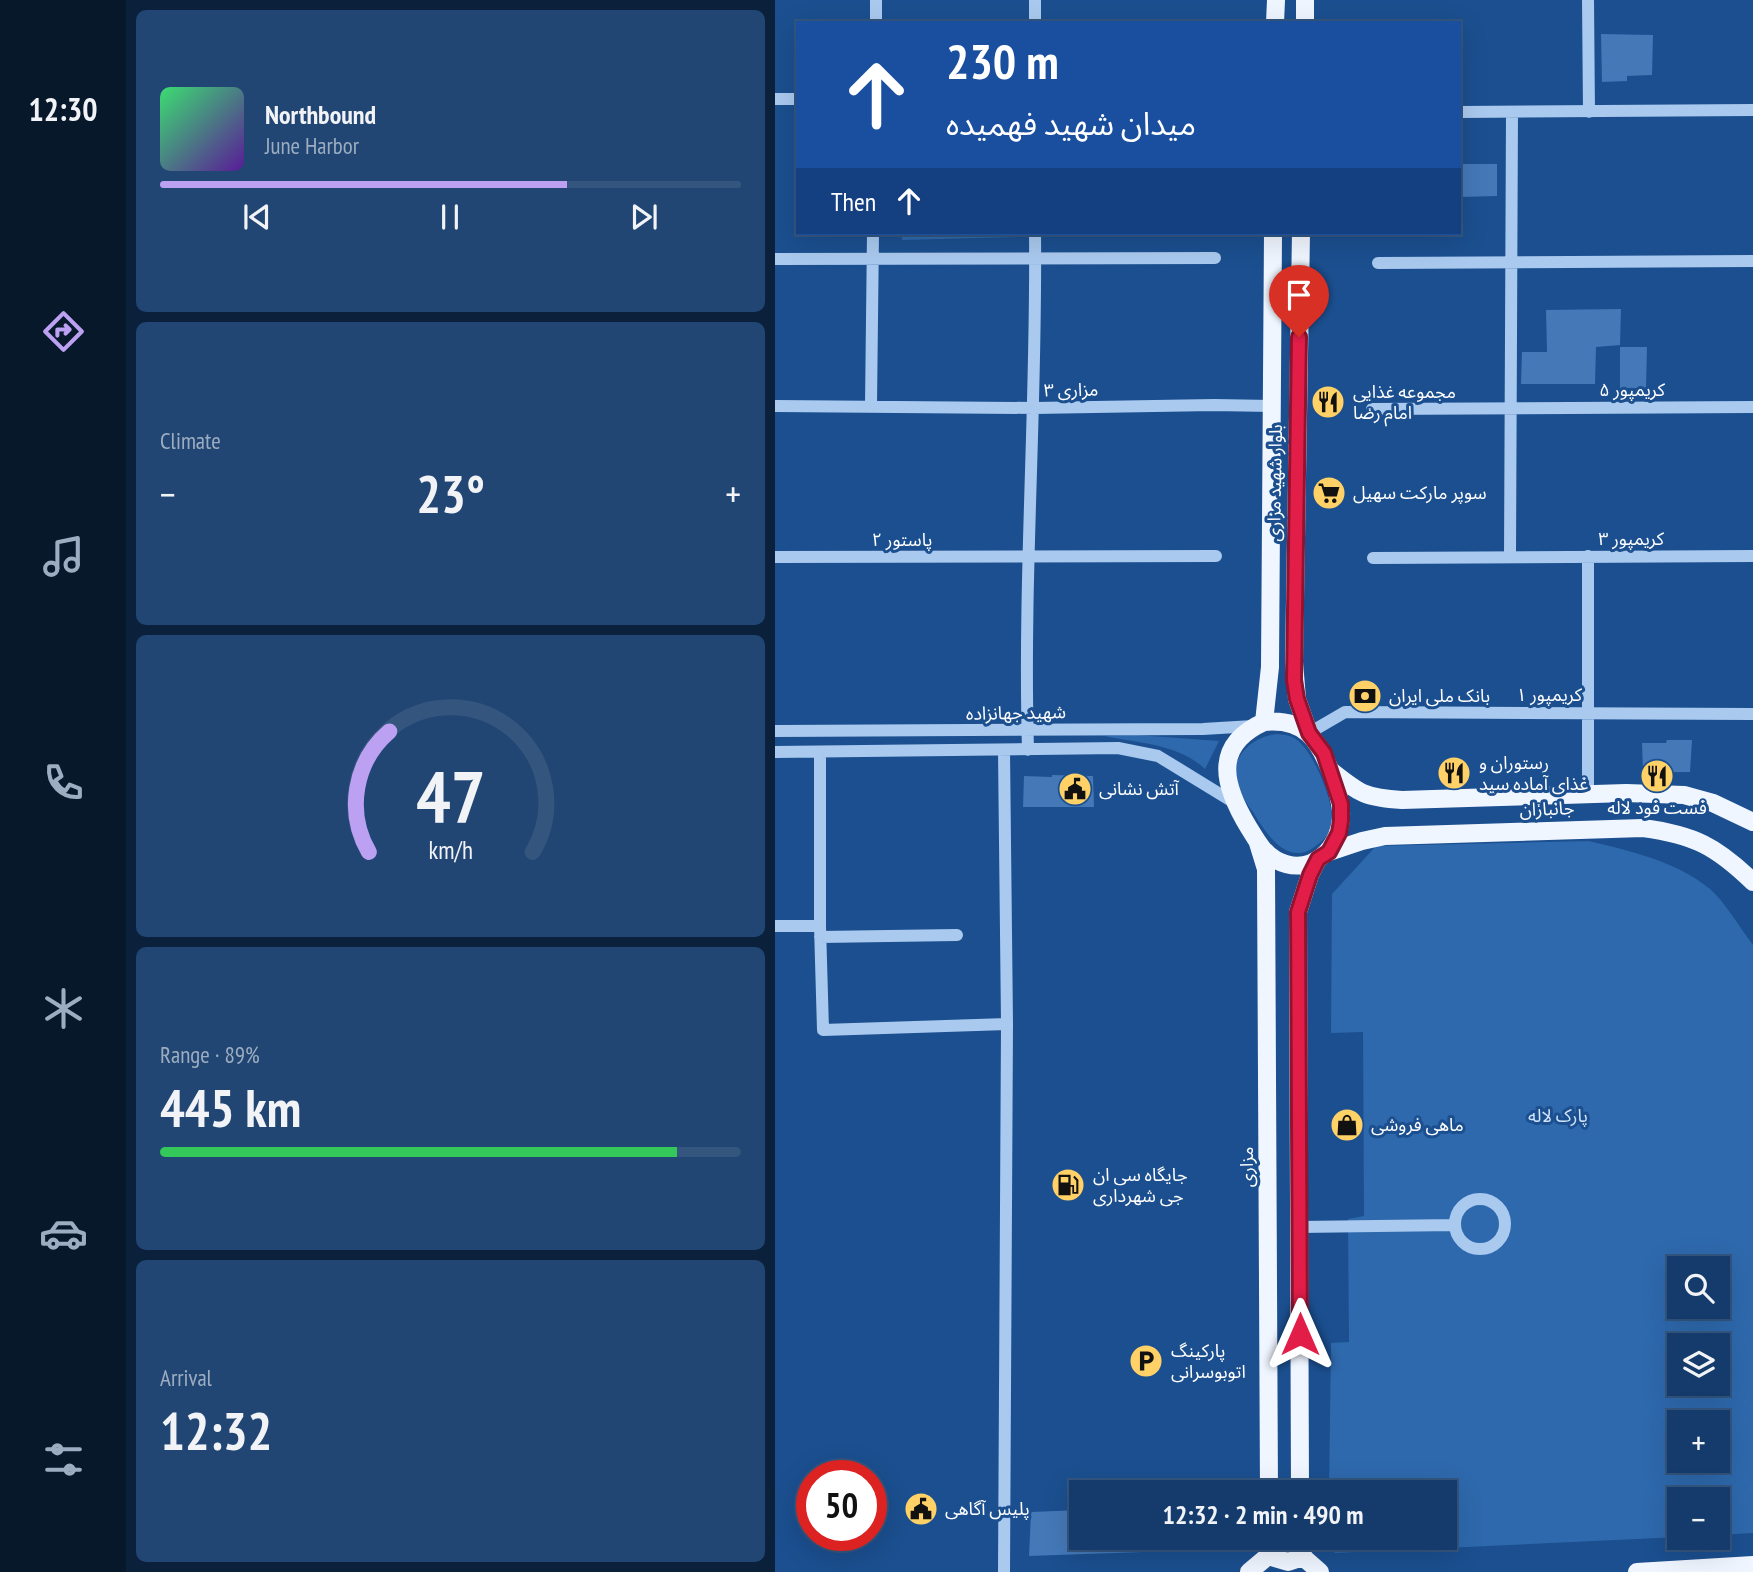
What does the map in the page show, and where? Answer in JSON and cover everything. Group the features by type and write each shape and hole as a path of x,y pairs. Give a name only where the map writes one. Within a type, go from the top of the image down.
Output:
{"main road":[{"path":"1275,0 1275,21"},
{"path":"1305,0 1305,21"},
{"name":"بلوار شهید مزاری","path":"1261,724 1270,667 1273,235"},
{"name":"بلوار شهید مزاری","path":"1301,235 1294,662 1297,699 1309,733"},
{"path":"1301,1480 1298,912 1310,875 1339,833 1341,804 1324,753 1309,733 1294,724 1261,724 1234,744 1228,758 1228,786 1233,802 1258,843 1276,860 1290,865 1308,863 1323,856"},
{"name":"جانبازان","path":"1330,770 1357,792 1378,799 1588,794 1684,795 1751,815"},
{"name":"جانبازان","path":"1323,856 1362,841 1385,836 1644,828 1675,832 1703,843 1728,858 1753,882"},
{"name":"مزاری","path":"1258,843 1266,869 1269,1480"},
{"path":"1249,1572 1267,1550"},
{"path":"1273,1550 1288,1562 1303,1558"},
{"path":"1303,1550 1303,1558 1320,1572"},
{"path":"1637,1572 1753,1565"}],"street":[{"path":"875,21 876,0"},
{"path":"1035,0 1035,21"},
{"path":"1588,0 1589,112"},
{"path":"775,99 796,99"},
{"path":"1461,112 1753,110"},
{"path":"1510,557 1512,113"},
{"path":"871,406 873,235"},
{"path":"1028,750 1035,235"},
{"path":"775,259 1215,258"},
{"path":"1378,263 1753,261"},
{"name":"مزاری ۳","path":"775,406 1271,406"},
{"name":"کریمپور ۵","path":"1372,409 1753,407"},
{"name":"کریمپور ۳","path":"1373,558 1753,555"},
{"name":"پاستور ۲","path":"775,557 1216,556"},
{"path":"1588,556 1588,794"},
{"name":"کریمپور ۱","path":"1309,733 1345,712 1753,714"},
{"name":"شهید جهانزاده","path":"775,731 1203,729 1261,724"},
{"name":"شهید جهانزاده","path":"775,752 1118,748 1149,754 1174,764 1233,802"},
{"path":"1004,751 1007,1024 1004,1572"},
{"path":"820,752 823,1030 1007,1024"},
{"path":"775,926 820,931 957,935"},
{"path":"1482,1199 1498,1206 1505,1222 1501,1239 1486,1249 1469,1248 1456,1235 1455,1226 1455,1218 1465,1203 1482,1199"},
{"path":"1299,1227 1455,1226"}],"green space":[{"path":"902,235 1016,235 1016,237 902,240"},
{"path":"1277,734 1292,737 1304,746 1323,780 1331,807 1332,818 1328,834 1307,851 1297,853 1279,846 1265,830 1237,785 1235,775 1239,757 1259,739"},
{"path":"1137,735 1219,741 1205,769 1183,754 1170,749 1104,736"},
{"name":"پارک لاله","path":"1589,841 1652,858 1697,879 1721,901 1753,945 1753,1533 1730,1534 1730,1487 1667,1487 1667,1538 1457,1547 1457,1480 1329,1480 1331,1343 1349,1342 1348,1219 1364,1216 1363,1032 1331,1033 1332,894 1376,846"},
{"name":"پارک لاله","path":"1333,1550 1400,1550 1335,1553"}],"building":[{"path":"1601,34 1653,35 1652,75 1627,76 1627,81 1602,82"},
{"path":"1461,164 1497,164 1497,196 1461,197"},
{"path":"1621,309 1620,345 1596,347 1595,384 1521,384 1522,352 1547,352 1546,310"},
{"path":"1620,347 1647,347 1646,388 1620,388"},
{"path":"1667,740 1692,740 1690,772 1643,772 1642,743 1666,743"},
{"path":"1024,776 1093,776 1094,807 1023,807"},
{"path":"1069,1510 1069,1550 1143,1552 1029,1556 1031,1512"}],"place":[{"name":"مجموعه غذایی امام رضا","path":"1328,402"},
{"name":"سوپر مارکت سهیل","path":"1329,493"},
{"name":"بانک ملی ایران","path":"1365,696"},
{"name":"رستوران و غذای آماده سید","path":"1454,773"},
{"name":"فست فود لاله","path":"1657,776"},
{"name":"آتش نشانی","path":"1075,789"},
{"name":"ماهی فروشی","path":"1347,1125"},
{"name":"جایگاه سی ان جی شهرداری","path":"1068,1185"},
{"name":"پارکینگ اتوبوسرانی","path":"1146,1361"},
{"name":"پلیس آگاهی","path":"921,1509"}],"route":[{"path":"1299,337 1294,680 1297,699 1309,733 1324,753 1341,804 1339,833 1329,852 1318,859 1298,912 1300,1334"}]}
